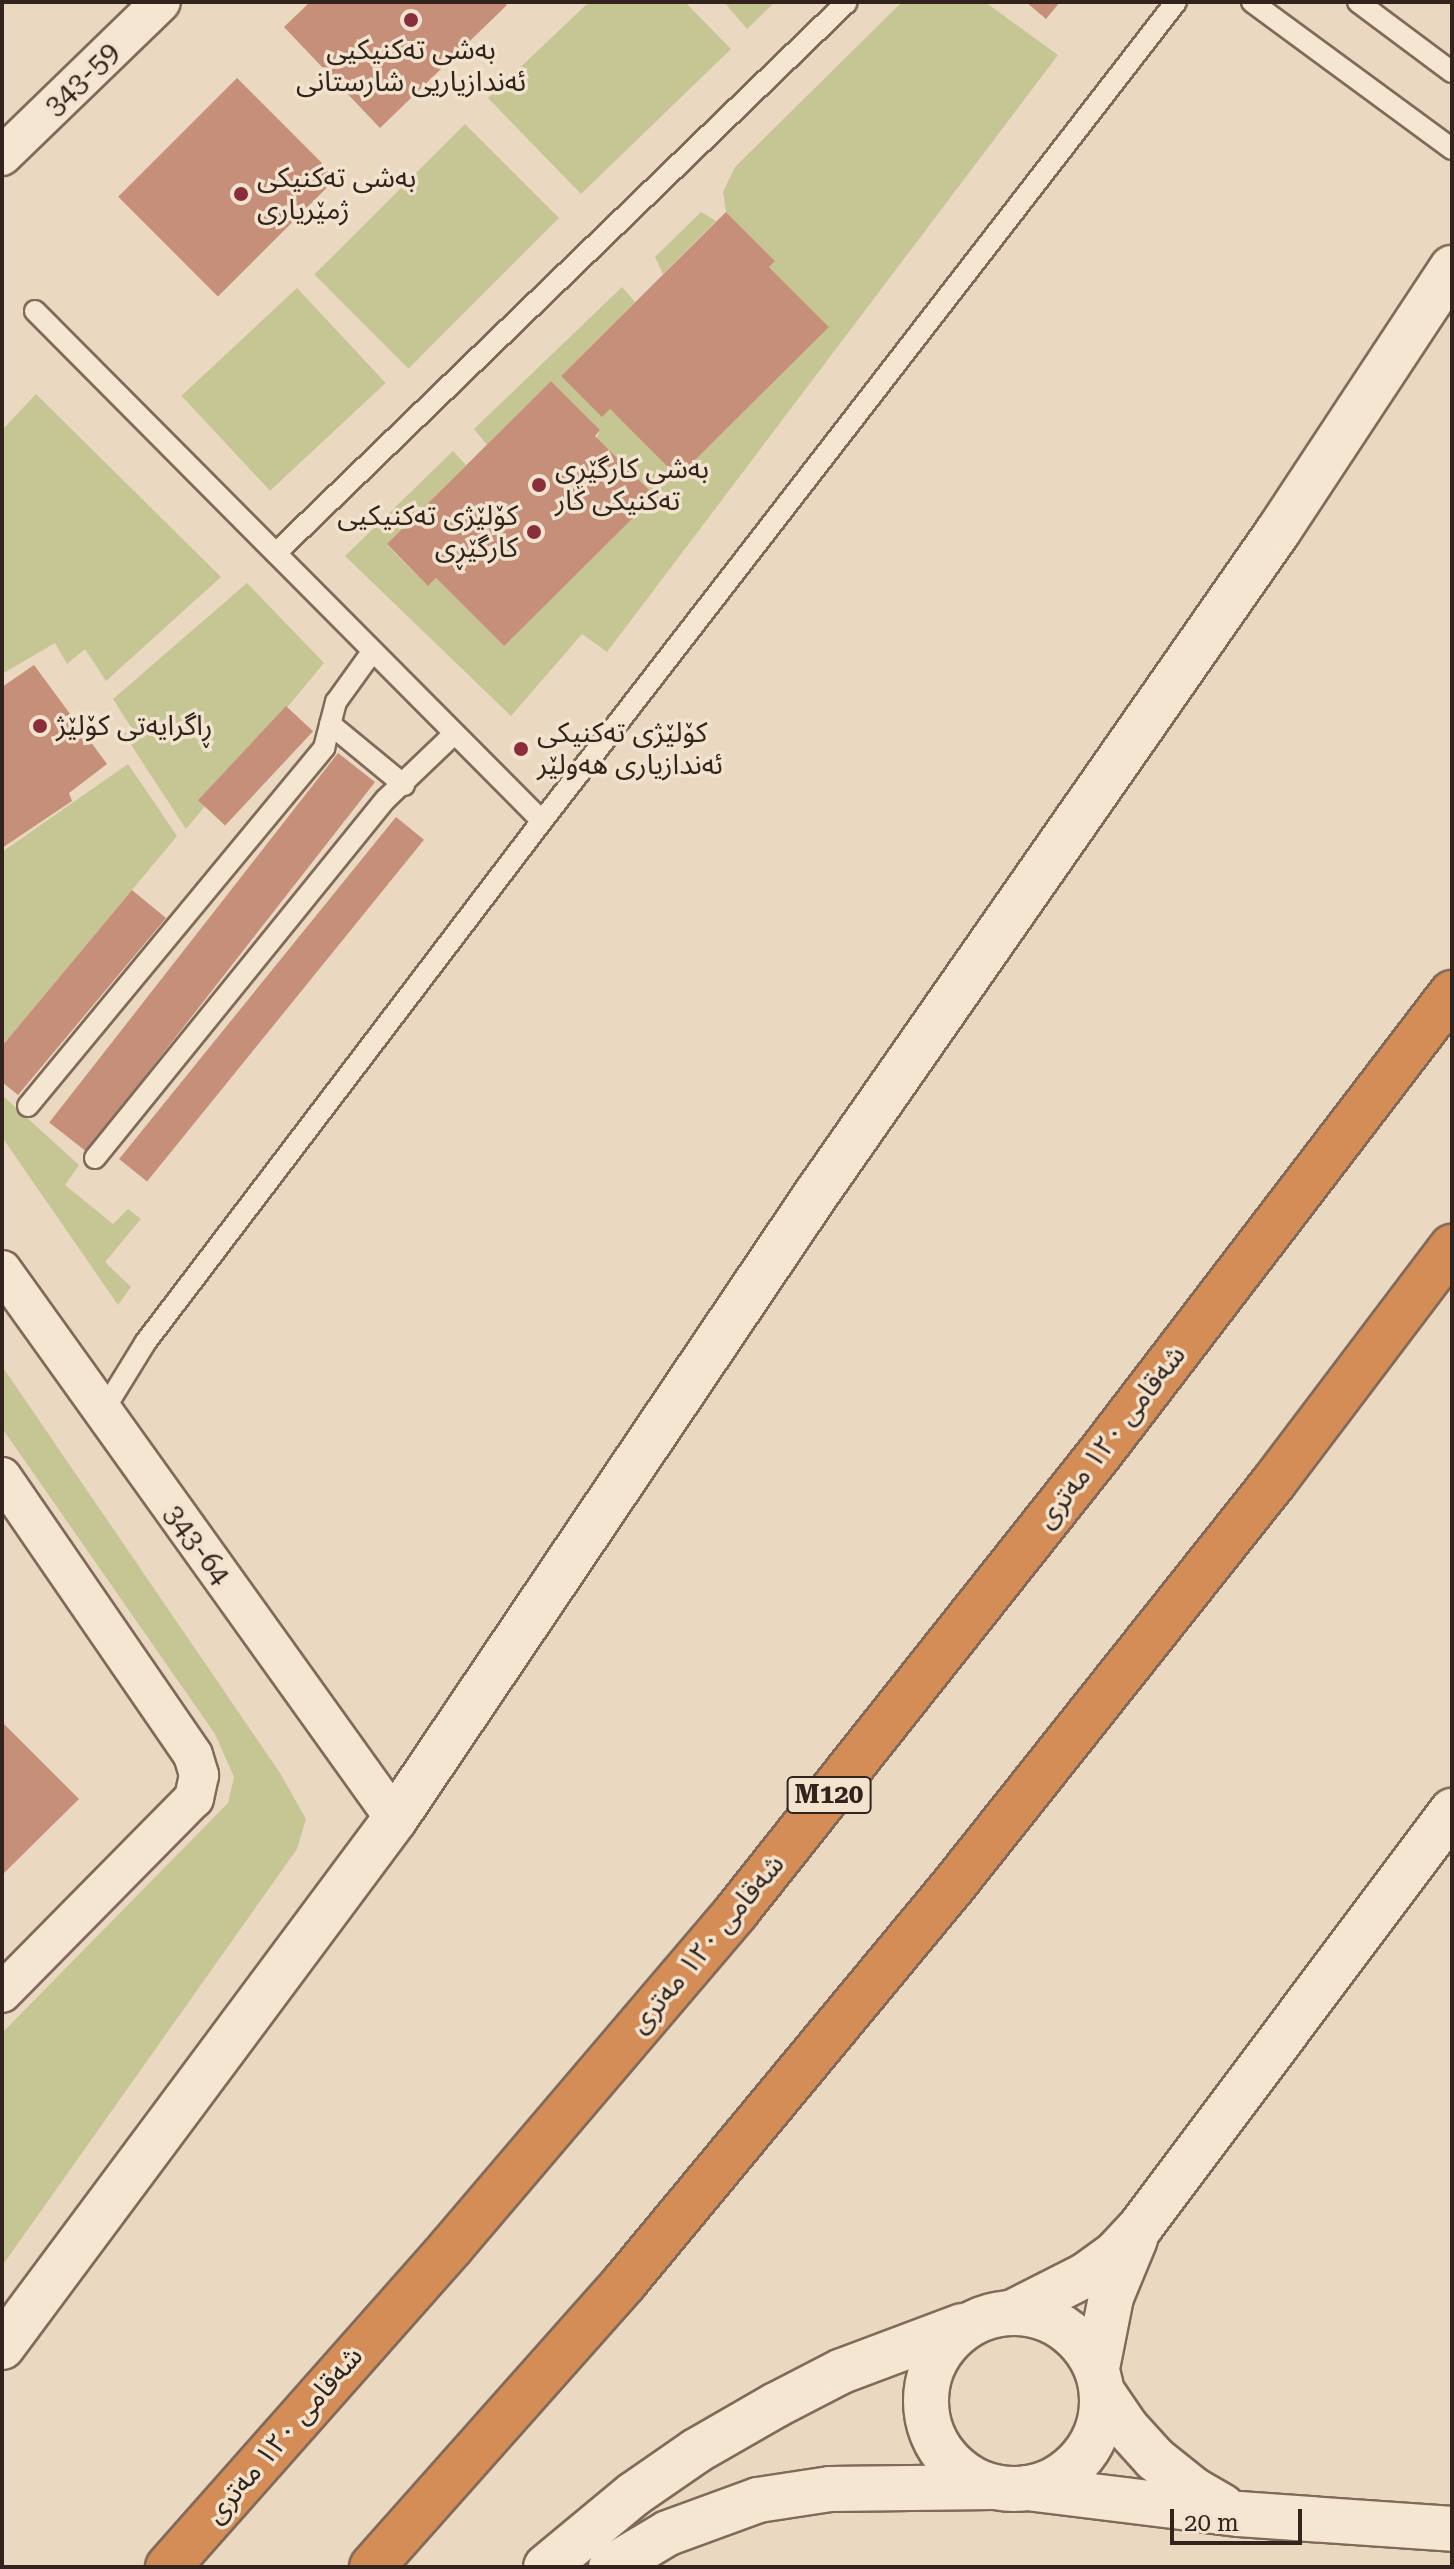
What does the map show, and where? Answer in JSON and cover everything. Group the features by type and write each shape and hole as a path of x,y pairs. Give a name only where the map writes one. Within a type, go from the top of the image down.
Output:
{"highway":[{"name":"شەقامی ١٢٠ مەتری","path":"168,2567 451,2247 736,1912 1101,1452 1452,993"},
{"path":"372,2567 624,2283 953,1886 1274,1482 1452,1247"}],"street":[{"name":"343-59","path":"2,156 161,2"},
{"path":"2,2347 395,1819 817,1193 1279,530 1452,268"},
{"name":"343-64","path":"2,1270 395,1819"},
{"path":"2,1477 193,1755 199,1775 194,1798 2,1993"},
{"path":"1141,2226 1111,2297 1100,2380 1101,2419 1084,2455 1064,2473 1013,2488 972,2478 949,2460 934,2436 927,2408 929,2380 940,2354 959,2332 1086,2275 1116,2253 1141,2226 1452,1811"},
{"path":"546,2567 634,2494 696,2451 762,2412 842,2371 997,2315 1039,2316 1063,2327 1083,2344 1126,2427 1155,2459 1194,2490 1239,2514"},
{"path":"611,2567 668,2533 758,2500 830,2489 1013,2488 1239,2514 1452,2529"}],"lane":[{"path":"276,553 847,2"},
{"path":"102,1413 145,1343 542,821 1176,2"},
{"path":"1252,2 1452,149"},
{"path":"1358,2 1452,72"},
{"path":"35,311 542,821"},
{"path":"28,1106 324,748 336,702 372,652"},
{"path":"330,724 404,785"},
{"path":"95,1158 386,799 454,734"}],"green space":[{"path":"589,2 685,2 731,49 581,194 488,98"},
{"path":"724,2 775,2 747,29"},
{"path":"902,2 985,2 1058,55 607,652 582,634 511,716 345,556 453,451 466,465 387,545 428,586 436,578 504,646 600,430 551,381 487,445 474,429 622,287 635,302 561,376 602,416 610,409 679,476 829,327 769,267 775,261 726,212 723,192 735,167"},
{"path":"465,124 559,218 408,369 314,275"},
{"path":"701,212 716,221 663,274 655,257"},
{"path":"297,288 386,383 270,491 181,396"},
{"path":"36,394 221,577 106,681 85,649 67,664 55,643 2,674 2,430"},
{"path":"247,583 324,663 186,829 124,734 132,729 113,699"},
{"path":"128,764 177,836 2,1046 2,852"},
{"path":"2,1095 79,1165 65,1185 113,1224 128,1209 141,1219 105,1262 131,1287 118,1305 2,1137"},
{"path":"2,1366 280,1773 306,1819 297,1849 2,2266 2,2033 228,1803 234,1777 215,1734 2,1428"}],"building":[{"path":"310,2 504,2 507,5 380,128 284,27"},
{"path":"1026,2 1060,2 1046,19"},
{"path":"237,78 337,178 218,296 118,197"},
{"path":"726,212 775,261 769,267 829,327 678,477 610,409 602,417 561,376"},
{"path":"551,381 600,430 595,436 655,496 504,646 436,578 428,586 387,544"},
{"name":"ڕاگرایەتی کۆلێژ","path":"34,665 107,764 69,793 72,801 2,848 2,687"},
{"path":"286,706 313,731 225,826 198,800"},
{"path":"338,753 375,782 86,1152 49,1123"},
{"path":"396,817 424,840 147,1182 119,1159"},
{"path":"132,890 166,918 18,1095 2,1082 2,1046"},
{"path":"2,1722 79,1799 2,1875"}],"place":[{"name":"بەشی تەکنیکیی ئەندازیاریی شارستانی","path":"411,20"},
{"name":"بەشی تەکنیکی ژمێریاری","path":"241,194"},
{"name":"بەشی کارگێڕی تەکنیکی کار","path":"539,485"},
{"name":"کۆلێژی تەکنیکیی کارگێڕی","path":"534,532"},
{"name":"ڕاگرایەتی کۆلێژ","path":"40,726"},
{"name":"کۆلێژی تەکنیکی ئەندازیاری هەولێر","path":"521,749"}]}
